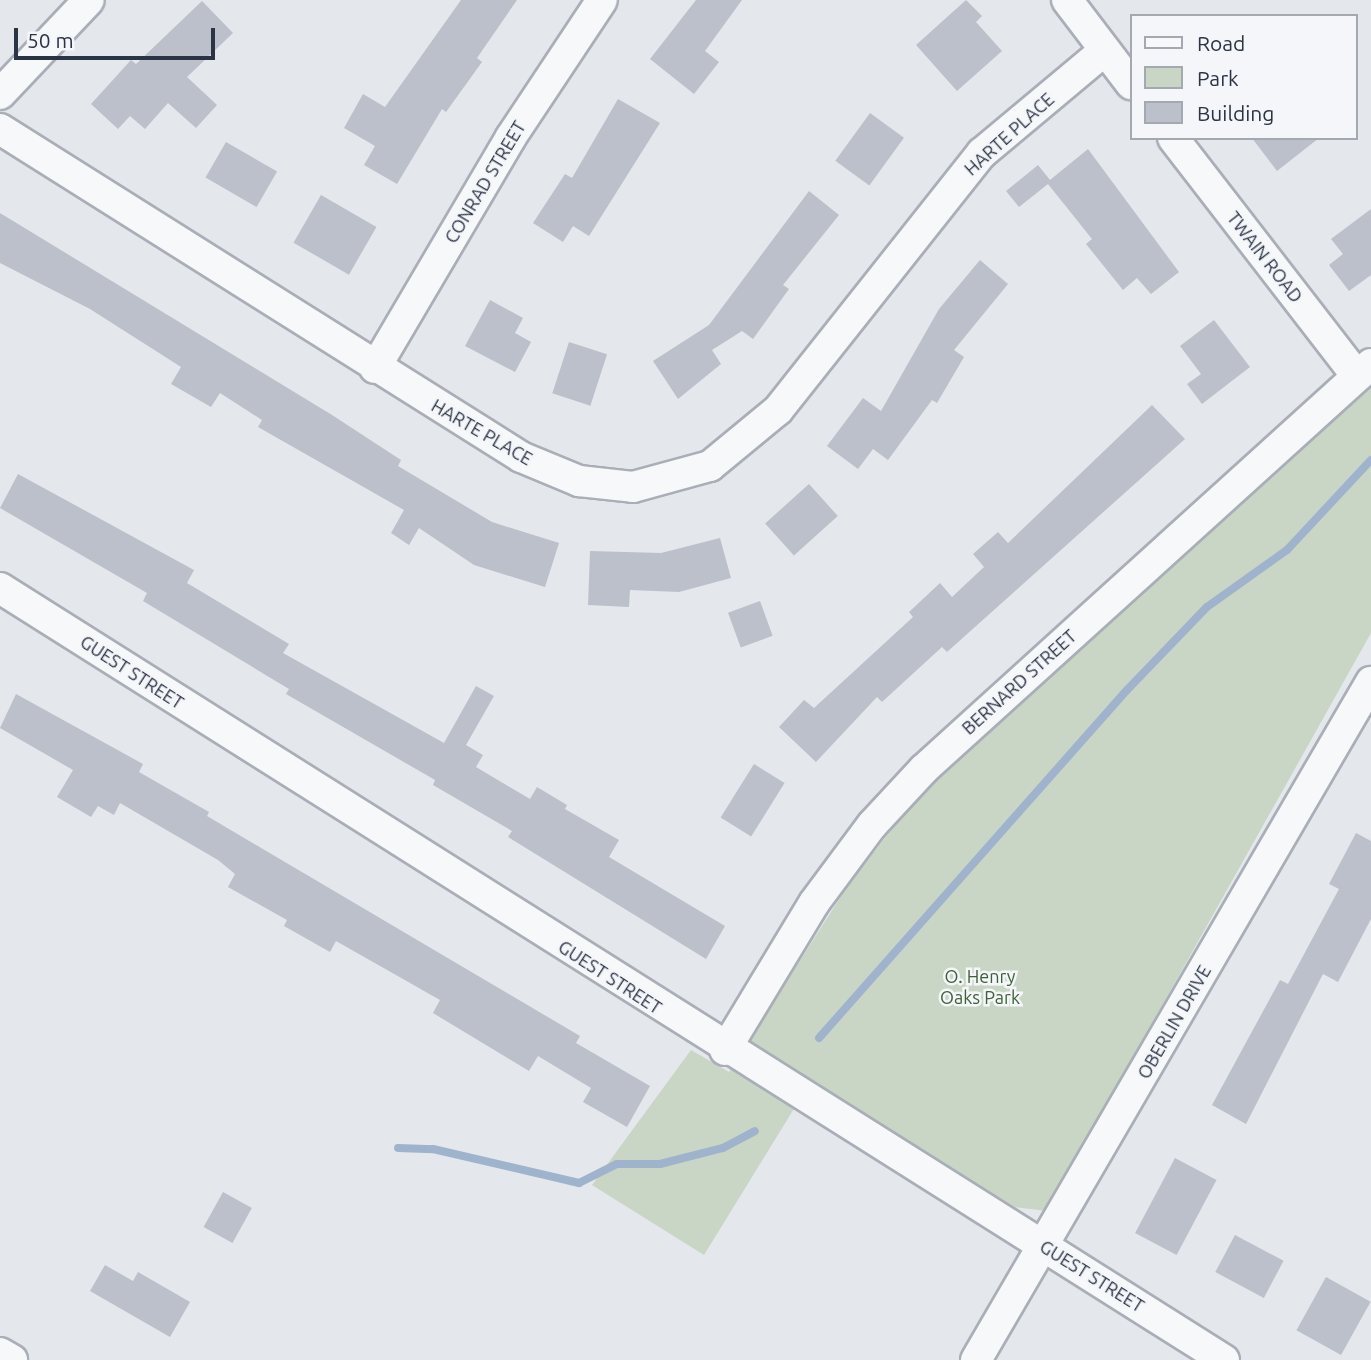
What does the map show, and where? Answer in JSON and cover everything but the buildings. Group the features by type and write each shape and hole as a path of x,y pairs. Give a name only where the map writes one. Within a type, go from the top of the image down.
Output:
{"street":[{"path":"0,94 89,0"},
{"name":"CONRAD STREET","path":"375,369 511,137 602,0"},
{"path":"1067,0 1130,83"},
{"name":"HARTE PLACE","path":"0,128 375,369 521,457 579,481 633,487 710,466 778,410 982,153 1105,50"},
{"name":"TWAIN ROAD","path":"1175,140 1364,370"},
{"name":"BERNARD STREET","path":"725,1050 814,903 872,825 924,769 1364,370"},
{"name":"GUEST STREET","path":"0,588 725,1050 1224,1360"},
{"name":"OBERLIN DRIVE","path":"976,1360 1371,682"},
{"path":"0,1353 12,1360"}],"green space":[{"name":"O. Henry Oaks Park","path":"1371,386 1371,633 1047,1211 1015,1207 811,1081 704,1255 592,1185 691,1050 729,1072 845,890 898,821 954,762"}],"waterway":[{"path":"819,1038 1127,690 1207,607 1287,550 1371,460"},
{"path":"398,1148 433,1149 579,1183 617,1164 660,1164 723,1148 755,1131"}]}
